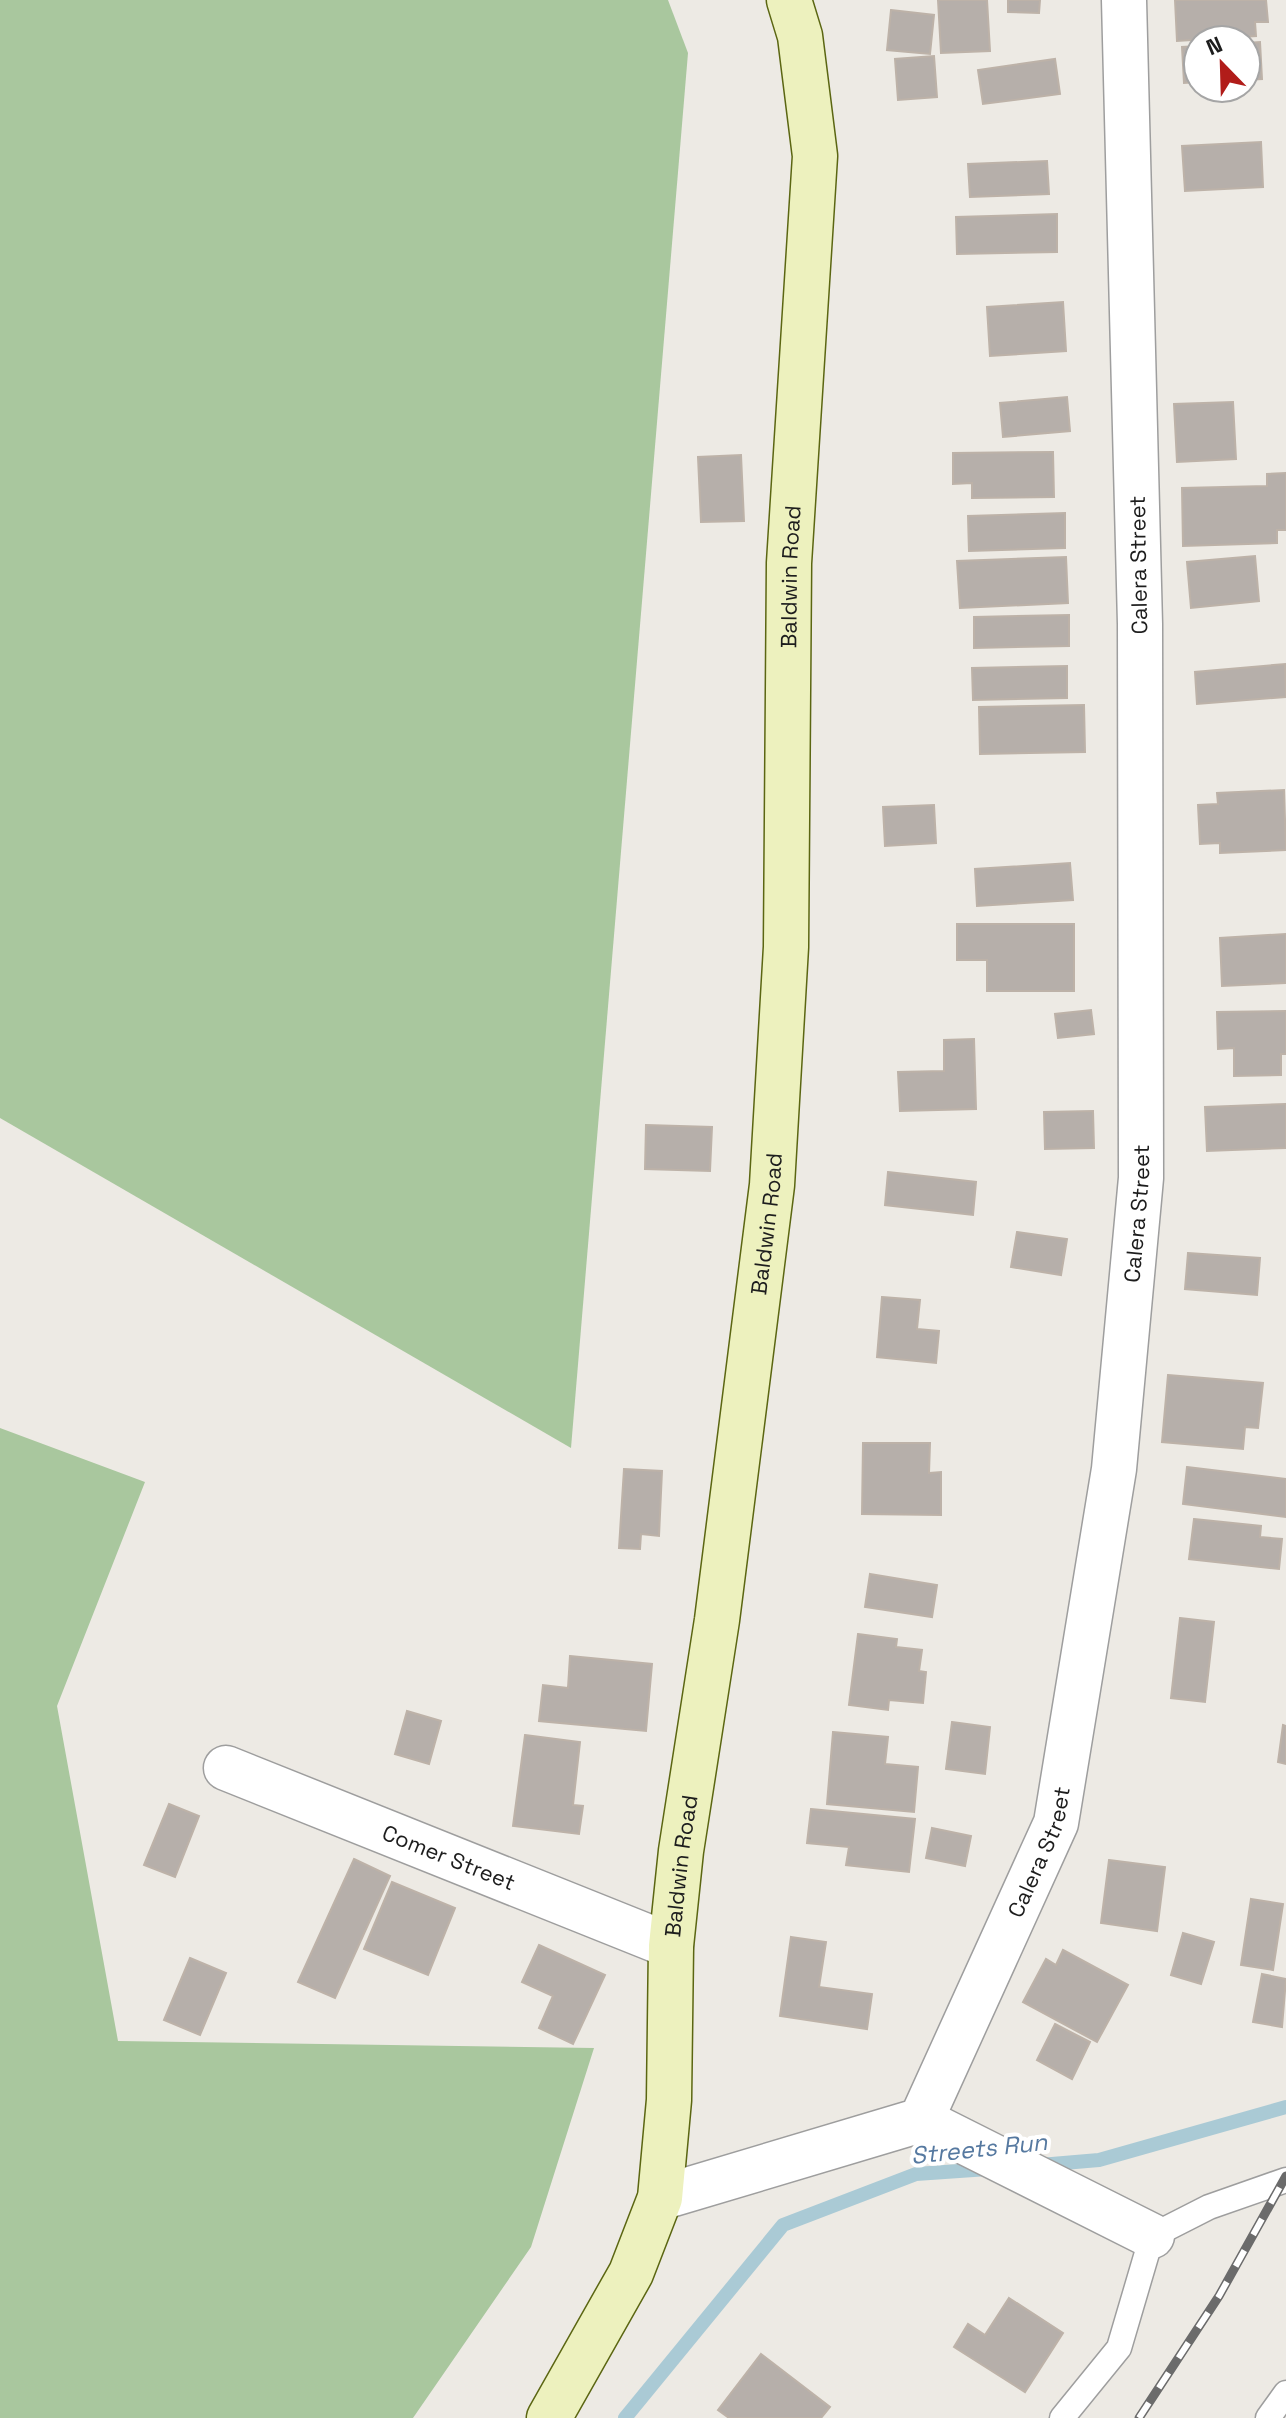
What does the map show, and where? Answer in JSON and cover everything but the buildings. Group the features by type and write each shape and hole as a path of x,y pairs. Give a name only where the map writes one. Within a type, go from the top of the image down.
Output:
{"main road":[{"name":"Baldwin Road","path":"549,2418 631,2273 660,2198 669,2100 671,1946 681,1851 717,1620 772,1185 786,947 789,563 815,156 800,36 789,0"}],"street":[{"name":"Calera Street","path":"921,2120 1056,1823 1114,1469 1141,1178 1140,624 1124,0"},
{"name":"Comer Street","path":"226,1768 671,1946"},
{"path":"660,2198 921,2120 1152,2236"}],"lane":[{"path":"1062,2418 1119,2348 1152,2236 1209,2207 1286,2180"},
{"path":"1268,2418 1286,2393"}],"green space":[{"path":"0,0 668,0 688,53 571,1448 0,1118"},
{"path":"0,1428 145,1482 57,1706 118,2041 594,2048 531,2247 413,2418 0,2418"}],"waterway":[{"name":"Streets Run","path":"1040,2165 1099,2160 1286,2107"},
{"name":"Streets Run","path":"625,2418 783,2225 916,2174 988,2169"}],"railway":[{"path":"1139,2418 1219,2296 1286,2176"}]}
